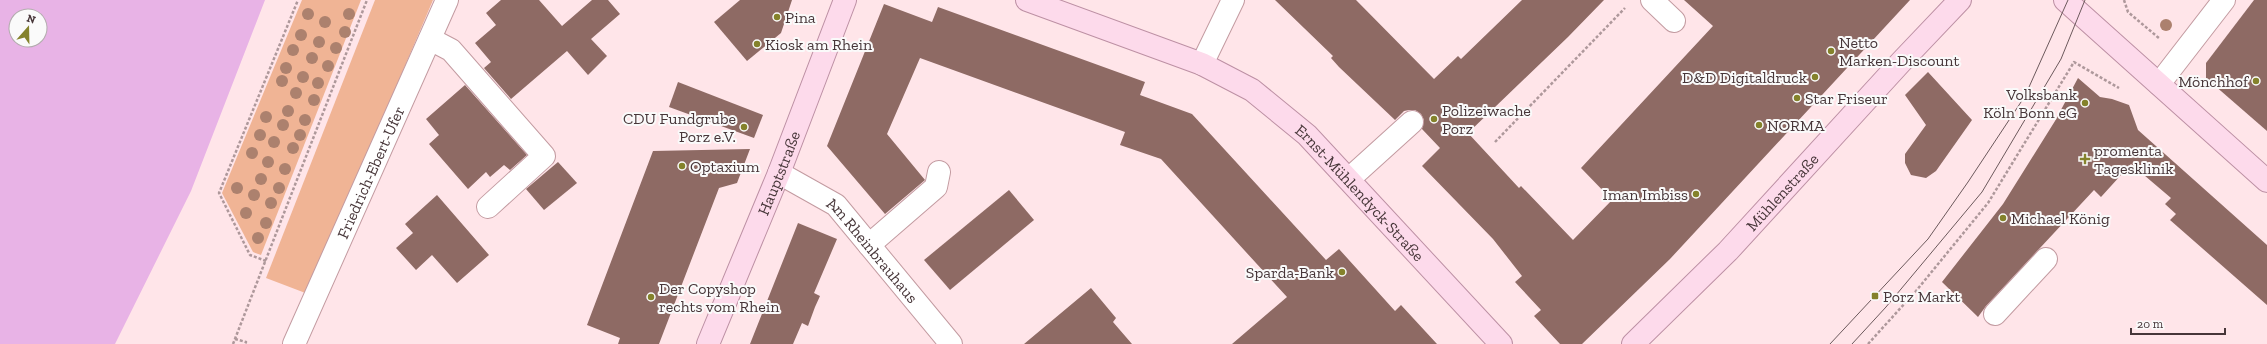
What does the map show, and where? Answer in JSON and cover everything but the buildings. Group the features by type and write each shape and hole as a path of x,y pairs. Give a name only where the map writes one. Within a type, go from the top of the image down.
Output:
{"main road":[{"name":"Hauptstraße","path":"708,344 779,173 845,0"},
{"name":"Ernst-Mühlendyck-Straße","path":"1027,0 1202,64 1252,90 1307,135 1501,344"},
{"name":"Mühlenstraße","path":"1633,344 1728,251 1900,62 1960,0"},
{"path":"2065,0 2267,181"}],"street":[{"name":"Friedrich-Ebert-Ufer","path":"294,344 447,0"},
{"path":"1202,64 1233,0"},
{"path":"1652,0 1674,21"},
{"path":"2159,84 2224,0"},
{"path":"430,39 450,50 544,156 488,207"},
{"path":"1349,179 1412,122"},
{"path":"869,245 936,187 938,172"},
{"name":"Am Rheinbrauhaus","path":"779,173 836,205 950,344"},
{"path":"1995,314 2046,259"}],"path":[{"path":"266,261 250,255 219,193 298,0"},
{"path":"233,344 367,0"},
{"path":"2124,0 2128,12 2181,56"},
{"path":"1494,142 1627,6"},
{"path":"1868,344 1916,291 1988,203 2074,62 2125,93"},
{"path":"235,339 246,342 245,344"}],"shaded area":[{"path":"0,0 265,0 191,191 115,344 0,344"},
{"path":"302,0 361,0 261,255 253,252 222,193"},
{"path":"375,0 433,0 308,294 266,278"}],"tram line":[{"path":"1830,344 1928,239 1968,182 2025,96 2068,0"},
{"path":"1852,344 1886,307 1982,192 2061,59 2085,0"}],"place":[{"name":"Pina","path":"777,17"},
{"name":"Kiosk am Rhein","path":"757,44"},
{"name":"Netto Marken-Discount","path":"1831,51"},
{"name":"D&D Digitaldruck","path":"1815,77"},
{"name":"Mönchhof","path":"2256,81"},
{"name":"Star Friseur","path":"1797,98"},
{"name":"Volksbank Köln Bonn eG","path":"2085,103"},
{"name":"Polizeiwache Porz","path":"1434,119"},
{"name":"NORMA","path":"1759,125"},
{"name":"CDU Fundgrube Porz e.V.","path":"744,127"},
{"name":"promenta Tagesklinik","path":"2085,159"},
{"name":"Optaxium","path":"682,166"},
{"name":"Iman Imbiss","path":"1696,194"},
{"name":"Michael König","path":"2003,218"},
{"name":"Sparda-Bank","path":"1342,272"},
{"name":"Porz Markt","path":"1875,296"},
{"name":"Der Copyshop rechts vom Rhein","path":"651,297"}]}
